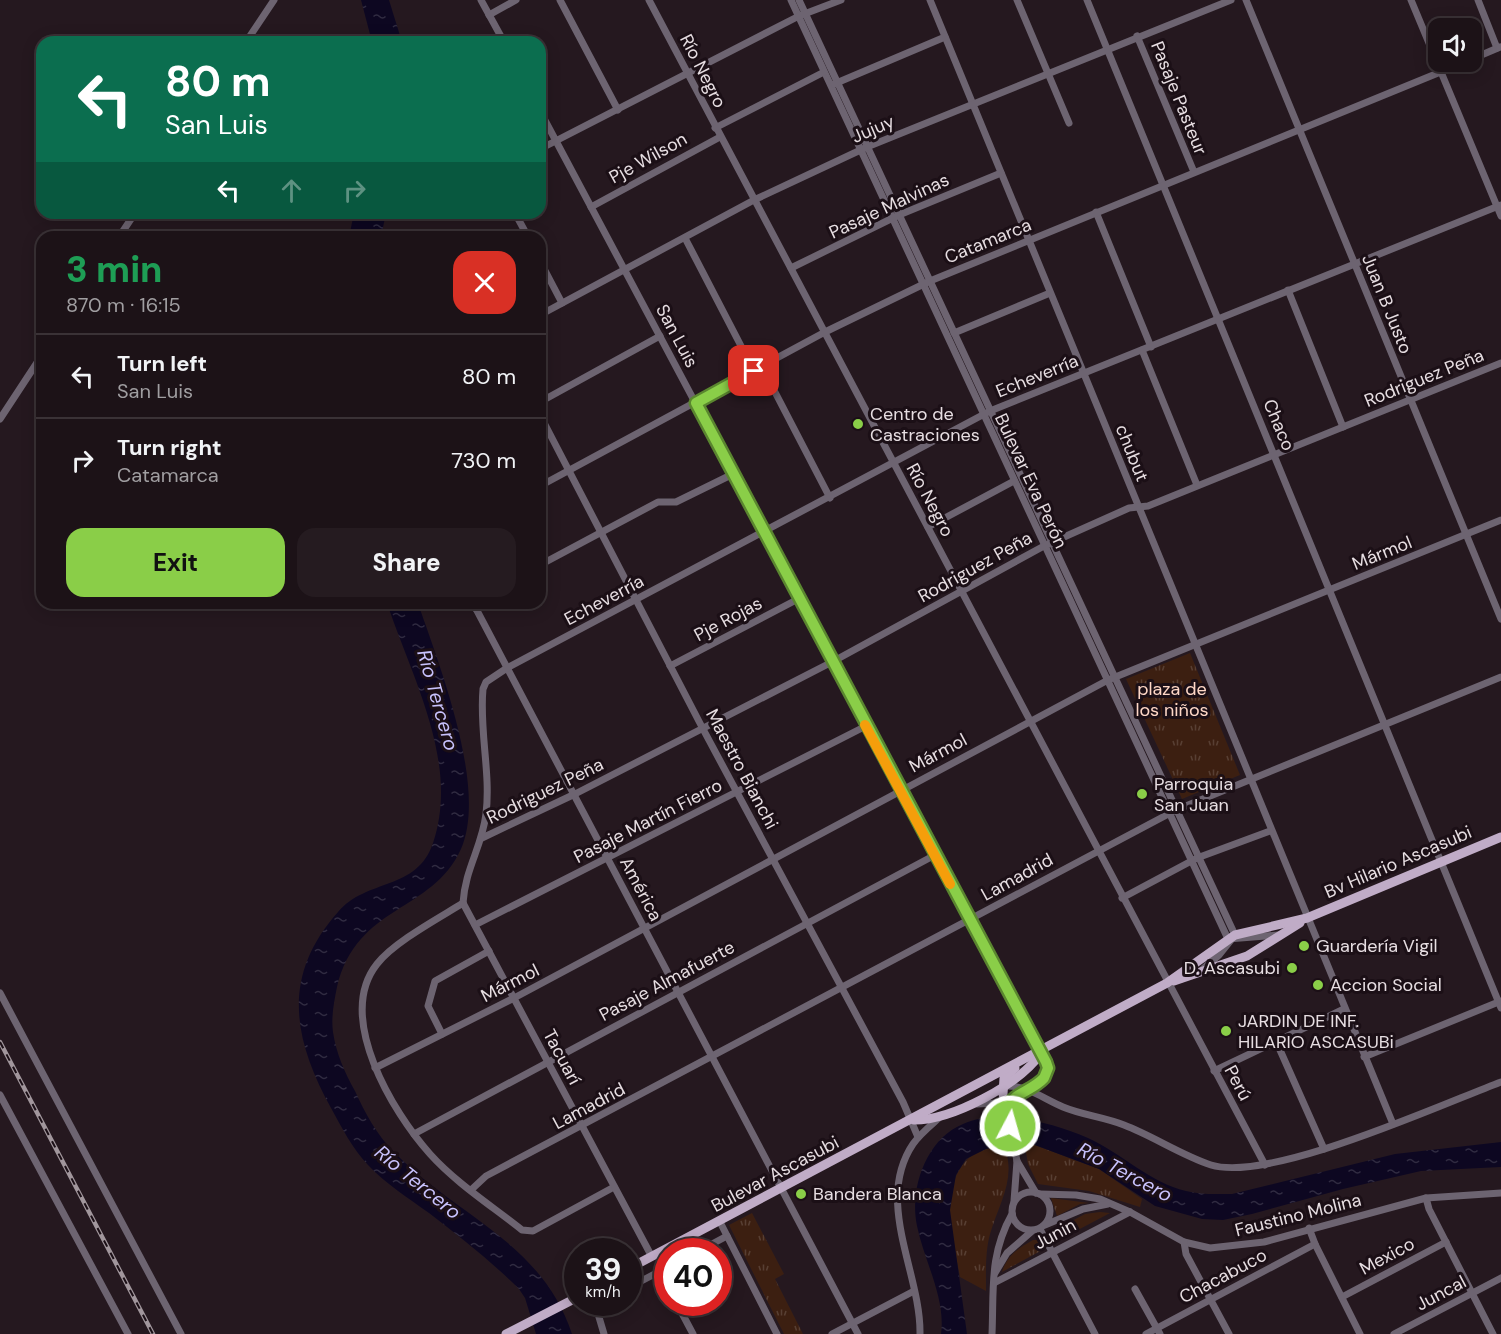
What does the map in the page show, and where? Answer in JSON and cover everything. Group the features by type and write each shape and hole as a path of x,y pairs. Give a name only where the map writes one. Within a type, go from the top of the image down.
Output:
{"main road":[{"name":"Bv Hilario Ascasubi","path":"1307,918 1501,837"},
{"path":"1167,983 1247,956 1307,918"},
{"path":"912,1120 939,1118 970,1105 1028,1068 1041,1053 1167,983 1231,938 1307,918"},
{"name":"Bulevar Ascasubi","path":"642,1262 1025,1059 1041,1053"},
{"path":"1006,1108 1003,1086 1006,1075 1025,1059"},
{"path":"506,1334 564,1304"}],"street":[{"path":"250,36 274,0"},
{"path":"481,0 501,36"},
{"path":"489,15 516,0"},
{"path":"560,0 618,110"},
{"name":"Río Negro","path":"649,0 1167,983"},
{"name":"Bulevar Eva Perón","path":"791,0 802,15 1231,938"},
{"name":"Bulevar Eva Perón","path":"799,0 802,15 824,72 834,84"},
{"path":"546,146 802,15 841,0"},
{"name":"chubut","path":"930,0 1270,831 1393,1124"},
{"path":"1017,0 1069,123"},
{"name":"Chaco","path":"1087,0 1500,1004"},
{"name":"Jujuy","path":"546,312 754,200 864,149 1137,36 1231,0"},
{"name":"Juan B Justo","path":"1246,0 1501,619"},
{"path":"1411,0 1428,41"},
{"path":"1478,0 1499,47 1482,55"},
{"name":"Pasaje Pasteur","path":"1137,36 1194,172"},
{"path":"834,84 945,37"},
{"path":"715,128 824,72"},
{"path":"1441,72 1499,205 1501,216"},
{"name":"Catamarca","path":"546,483 825,332 927,283 1163,184 1441,72"},
{"name":"San Luis","path":"546,122 1041,1053"},
{"name":"Pje Wilson","path":"591,207 720,137"},
{"name":"Pasaje Malvinas","path":"791,268 896,216 1001,173"},
{"name":"Echeverría","path":"463,903 464,881 482,838 486,812 483,689 486,682 507,668 987,413 1083,372 1219,320 1499,205"},
{"path":"1096,212 1151,347"},
{"path":"685,238 754,371"},
{"path":"546,272 562,303"},
{"name":"Bulevar Eva Perón","path":"927,283 954,333 1014,481 1048,544"},
{"path":"1288,290 1343,427"},
{"path":"954,333 1050,293"},
{"path":"546,399 660,336"},
{"path":"1142,350 1197,485"},
{"name":"Rodriguez Peña","path":"482,838 575,795 832,662 1048,544 1138,507 1148,506 1501,363"},
{"path":"0,419 36,364"},
{"path":"762,367 830,498"},
{"name":"Maestro Bianchi","path":"546,427 599,533 912,1120 918,1137"},
{"path":"546,562 658,502 676,502 733,474"},
{"path":"927,526 1014,481"},
{"name":"Mármol","path":"375,1068 645,929 900,790 1111,679 1501,520"},
{"name":"Pje Rojas","path":"670,666 800,598"},
{"name":"América","path":"476,609 858,1334"},
{"name":"Lamadrid","path":"471,1190 486,1176 969,920 1096,850 1173,812 1249,779 1501,677"},
{"name":"Pasaje Martín Fierro","path":"475,925 866,726"},
{"path":"1122,898 1194,860 1270,831"},
{"name":"Pasaje Almafuerte","path":"414,1134 934,855"},
{"path":"463,903 383,958 371,975 364,994 363,1022 368,1050 375,1068 414,1134 431,1155 471,1190 527,1232 533,1231 614,1187"},
{"name":"Tacuarí","path":"463,903 652,1257"},
{"path":"1199,973 1219,955 1231,938 1280,935"},
{"path":"442,1034 428,1006 435,981 489,951"},
{"name":"Perú","path":"1167,983 1265,1165"},
{"path":"0,993 181,1334"},
{"path":"1364,1057 1500,1004"},
{"path":"1214,1071 1344,1009"},
{"path":"1276,1041 1324,1149"},
{"path":"992,1334 996,1248 1012,1214 1017,1161 1006,1108 1015,1096 1041,1082 1047,1074 1046,1062 1041,1053"},
{"path":"1003,1086 1029,1089 1070,1110 1124,1125 1210,1164 1235,1168 1265,1165 1324,1149 1501,1082"},
{"path":"0,1095 128,1334"},
{"path":"970,1105 997,1103 1006,1108"},
{"path":"920,1334 914,1291 900,1229 898,1204 903,1164 918,1137 939,1118"},
{"path":"1017,1161 1050,1209 1042,1227 1095,1334"},
{"name":"Faustino Molina","path":"1014,1202 1024,1193 1089,1197 1130,1212 1184,1242 1210,1248 1246,1245 1426,1198 1501,1193"},
{"path":"1426,1198 1493,1334"},
{"path":"994,1275 1007,1252 1032,1231 1083,1209 1110,1204"},
{"name":"Junin","path":"994,1283 1130,1212"},
{"path":"1012,1214 1021,1228 1032,1231"},
{"path":"720,1222 777,1334"},
{"path":"1309,1228 1360,1334"},
{"path":"722,1238 726,1236"},
{"path":"1184,1242 1186,1254 1229,1334"},
{"name":"Mexico","path":"1342,1297 1446,1242"},
{"name":"Chacabuco","path":"1146,1334 1159,1331 1315,1244"},
{"name":"Juncal","path":"1394,1334 1501,1278"},
{"path":"1135,1289 1159,1331"},
{"path":"832,1334 914,1291"},
{"path":"601,1316 604,1334"},
{"path":"683,1316 693,1334"}],"green space":[{"name":"plaza de los niños","path":"1190,653 1240,775 1182,799 1126,679"},
{"path":"1024,1141 1099,1169 1142,1199 1140,1207 1089,1191 1038,1184 1028,1164"},
{"path":"1003,1144 1009,1167 1008,1178 988,1241 986,1291 960,1277 952,1233 950,1202 957,1173 966,1161 978,1152"},
{"path":"1051,1198 1089,1203 1080,1204 1057,1216"},
{"path":"752,1213 784,1274 775,1279 803,1334 784,1334 729,1225"},
{"path":"1110,1213 1057,1241 1051,1232 1085,1214"},
{"path":"1033,1240 1041,1240 1046,1248 1002,1272 1010,1257"}],"water":[{"path":"361,0 389,0 400,36 370,36"},
{"path":"353,219 385,219 382,231 350,231"},
{"name":"Río Tercero","path":"389,609 420,609 458,726 469,794 468,823 461,849 448,870 432,886 377,924 361,939 347,960 337,987 333,1010 334,1040 344,1070 363,1107 388,1145 418,1174 519,1253 540,1276 558,1302 572,1334 536,1334 525,1298 519,1289 475,1250 390,1185 368,1165 357,1152 331,1108 308,1057 301,1033 299,1008 301,984 308,960 320,936 338,912 350,901 404,877 415,869 426,858 433,843 440,813 441,782 430,721"},
{"name":"Río Tercero","path":"999,1115 1045,1123 1077,1133 1100,1144 1148,1175 1173,1187 1197,1193 1232,1194 1395,1154 1501,1142 1501,1167 1421,1171 1223,1220 1202,1219 1155,1206 1099,1169 1024,1141 986,1149 966,1159 956,1175 950,1210 967,1334 941,1334 942,1320 937,1293 917,1226 915,1212 918,1181 930,1153 950,1131 981,1118"}],"railway":[{"path":"0,1042 153,1334"}],"slow traffic":[{"path":"865,725 950,884"}],"place":[{"name":"Centro de Castraciones","path":"858,424"},
{"name":"Parroquia San Juan","path":"1142,794"},
{"name":"Guardería Vigil","path":"1304,946"},
{"name":"D. Ascasubi","path":"1292,968"},
{"name":"Accion Social","path":"1318,985"},
{"name":"JARDIN DE INF. HILARIO ASCASUBi","path":"1226,1031"},
{"name":"Bandera Blanca","path":"801,1194"}],"route":[{"path":"754,371 696,403 1046,1062 1047,1074 1041,1082 1015,1096 1006,1108 1010,1126"}]}
